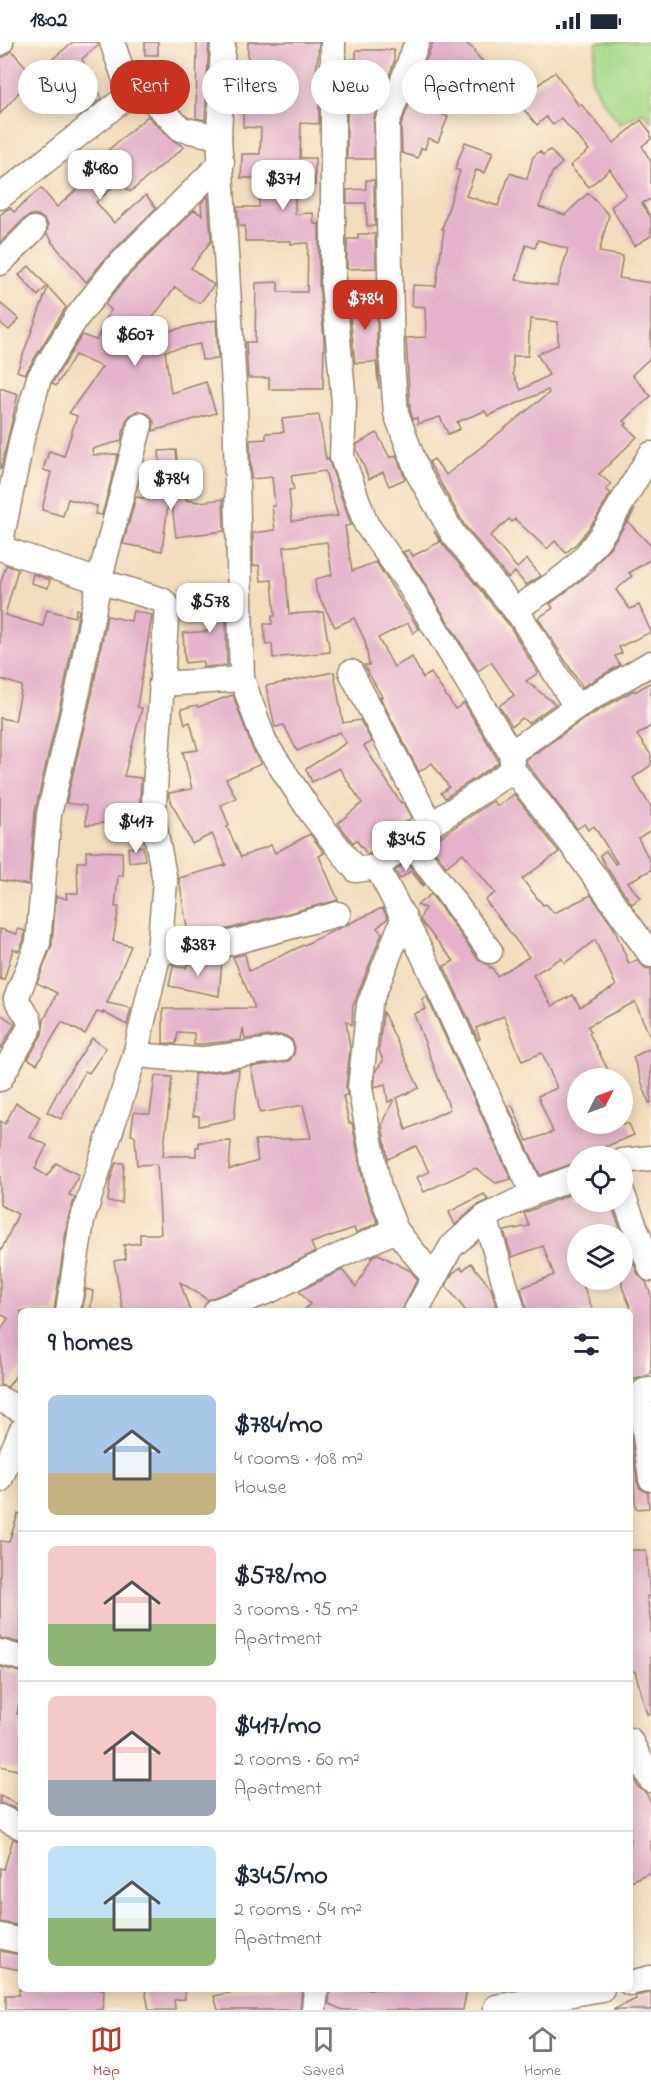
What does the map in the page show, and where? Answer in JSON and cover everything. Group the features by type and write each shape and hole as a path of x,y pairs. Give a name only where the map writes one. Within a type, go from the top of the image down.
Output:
{"street":[{"path":"112,42 118,60"},
{"path":"223,42 219,137 235,403 242,679 265,743 312,814 356,870 377,867 411,843 430,825 576,707 651,663"},
{"path":"333,42 333,284 344,403 342,457 366,524 408,583 512,761 651,955"},
{"path":"417,42 387,123 392,363 396,413 418,473 453,534 515,610 576,707"},
{"path":"0,197 110,110"},
{"path":"166,114 181,129 219,137"},
{"path":"68,1308 82,1221 135,1055 159,952 165,881 153,818 167,605 162,600 0,547 22,438 39,378 77,317 115,269 222,162"},
{"path":"0,262 34,229"},
{"path":"0,1079 30,1027 29,1019 8,998 38,943 49,814 78,691 99,581 140,425"},
{"path":"515,610 566,575 580,562 615,513 651,454"},
{"path":"351,672 430,825"},
{"path":"161,684 242,679"},
{"path":"411,843 490,951"},
{"path":"377,867 404,917 533,1193"},
{"path":"159,952 215,947 338,914"},
{"path":"404,917 369,1005 360,1088 379,1188 396,1230 431,1284 439,1308"},
{"path":"135,1055 197,1060 281,1049"},
{"path":"633,1160 651,1158"},
{"path":"418,1308 451,1247 485,1217 533,1193 567,1180"},
{"path":"630,1212 651,1269"},
{"path":"485,1217 512,1308"},
{"path":"224,1308 271,1290 396,1230"},
{"path":"651,1390 644,1391 640,1395 640,1400 651,1479"},
{"path":"0,1399 18,1408"},
{"path":"0,1480 18,1438"},
{"path":"0,1652 18,1657"},
{"path":"633,1746 651,1780"},
{"path":"0,1817 18,1826"},
{"path":"0,1936 18,1940"},
{"path":"633,1982 651,1978"},
{"path":"314,2010 316,1992"},
{"path":"497,2002 578,1992"}],"green space":[{"path":"597,42 651,42 651,122 643,112 620,124 602,100 591,78"}],"building":[{"path":"73,42 98,42 98,45 83,60 51,60"},
{"path":"145,42 158,42 158,55 145,55"},
{"path":"197,42 209,42 208,60 202,60 202,114 205,114 205,120 196,118"},
{"path":"248,42 319,42 317,60 311,60 311,114 319,114 319,124 301,123 300,158 315,158 315,185 295,184 295,214 313,213 314,224 319,224 319,284 324,339 323,389 269,389 269,378 248,378 246,342 255,342 256,283 278,282 278,292 307,292 308,243 245,241 245,226 239,226 237,207 259,207 260,178 241,178 242,154 260,154 261,128 243,127 243,114 299,114 299,60 248,60"},
{"path":"433,42 464,42 475,50 474,52 481,60 426,60"},
{"path":"356,50 394,50 394,62 390,73 390,60 347,60 356,59"},
{"path":"12,51 20,60 18,60 18,93 0,114 0,57"},
{"path":"555,72 579,106 581,104 614,143 641,120 651,133 651,139 642,146 651,162 651,199 642,203 651,218 651,236 634,246 611,207 626,195 610,169 589,187 570,166 589,150 561,118 553,125 546,117 537,125 528,114 537,114 537,86"},
{"path":"347,114 375,114 374,159 347,159"},
{"path":"405,114 441,114 448,117 438,142 428,138 425,149 421,148 418,158 402,153 401,125"},
{"path":"148,116 171,139 184,147 130,192 120,181 96,202 114,223 146,195 156,208 105,259 86,282 51,241 47,234 48,225 38,215 31,215 24,219 0,243 0,215 10,208 14,212 41,188 57,207 106,164 100,157"},
{"path":"465,142 493,152 485,173 476,170 466,196 498,206 510,173 527,179 533,157 540,151 543,155 550,150 562,163 552,173 539,207 565,215 588,193 609,215 599,252 623,256 619,278 651,283 651,357 632,375 651,396 624,421 637,437 599,474 611,484 606,490 611,493 597,517 578,542 566,553 555,541 547,549 515,519 512,522 509,519 490,536 517,568 527,559 541,576 526,585 515,572 508,578 465,526 429,462 434,459 446,475 549,393 548,390 488,416 485,411 457,422 460,429 448,434 440,417 418,424 417,418 413,419 410,410 406,338 426,337 425,307 412,306 413,285 436,286 444,229 442,229 460,171 455,169","holes":["538,240 568,249 557,286 516,280 526,245 535,248","530,319 558,322 558,345 537,354 549,375 521,390 513,374 513,356 528,356"]},
{"path":"366,180 374,180 375,226 367,226 366,203 347,203 347,190 366,189"},
{"path":"208,196 211,241 191,268 214,285 201,302 196,302 175,287 138,338 216,320 218,359 202,360 200,344 165,351 171,393 206,382 216,413 153,431 154,422 150,415 139,410 130,415 126,421 121,441 92,449 93,455 118,454 102,515 95,514 97,506 68,499 63,516 42,510 51,472 43,470 49,451 64,456 77,416 69,413 102,367 75,355 56,386 52,383 82,335 96,340 111,310 105,304 126,278 194,210 202,215 201,203"},
{"path":"358,234 375,234 376,268 347,269 347,239 358,239"},
{"path":"29,266 47,286 38,296 19,275"},
{"path":"48,287 66,307 25,374 17,371"},
{"path":"376,298 379,389 376,362 355,363 349,306 356,305 356,300"},
{"path":"0,303 19,319 9,330 0,323"},
{"path":"0,388 18,394 1,469 0,469"},
{"path":"319,415 326,459 328,458 351,525 345,526 352,571 376,562 419,629 413,633 408,623 378,638 394,667 412,657 423,678 431,673 455,709 464,703 497,758 498,763 445,798 441,793 449,787 432,763 419,772 380,697 382,697 364,665 369,665 365,641 354,618 335,627 316,591 315,579 332,575 327,542 284,547 289,614 323,612 330,652 273,658 272,644 266,645 264,624 272,624 272,616 275,616 272,580 261,581 259,565 253,566 253,533 275,530 272,506 275,506 272,477 251,479 250,440 266,439 266,433 284,432 282,419","holes":["325,471 338,516 292,521 289,490 294,490 291,476"]},
{"path":"377,433 390,458 396,455 405,479 389,486 383,472 369,479 357,450 357,444"},
{"path":"176,450 180,495 186,495 186,500 199,502 223,499 224,531 176,537 171,497 169,497 162,551 123,544 136,497 150,499 149,490 162,489 159,451"},
{"path":"635,509 628,522 651,546 651,559 629,573 632,576 616,590 630,609 639,605 651,632 619,647 622,653 615,656 620,665 582,687 538,618 553,608 550,604 595,569 594,567"},
{"path":"434,531 509,625 538,673 526,681 555,704 528,723 522,718 512,726 499,706 514,695 491,662 478,671 403,552 409,550 413,556 440,542"},
{"path":"6,565 18,569 5,615 43,626 47,610 75,617 76,609 79,610 64,688 35,811 29,885 0,880 0,718 15,721 22,686 0,679 0,585"},
{"path":"33,574 50,580 48,588 31,583"},
{"path":"225,585 227,665 203,667 203,661 185,663 183,633 211,631 206,588"},
{"path":"133,611 152,615 137,707 142,708 124,776 141,778 139,819 86,825 86,806 66,803 92,694 107,616 131,621"},
{"path":"334,672 343,723 360,720 372,742 364,746 411,818 381,841 383,844 367,854 356,840 353,843 338,823 362,803 339,768 312,782 306,769 346,743 340,732 297,751 284,725 275,727 266,686"},
{"path":"651,682 651,726 637,735 651,755 651,765 633,778 651,807 651,830 638,838 651,863 651,870 628,882 640,898 632,904 600,855 606,851 615,864 617,863 594,826 588,830 584,824 577,829 526,760 584,719"},
{"path":"233,695 252,748 261,764 226,779 236,798 221,805 229,826 227,827 241,857 271,845 275,853 310,834 324,853 319,856 338,900 213,933 188,935 179,878 226,865 212,834 192,844 169,797 169,793 192,789 183,752 198,750 190,722 185,724 181,709 197,705 198,707"},
{"path":"514,794 559,852 522,879 543,905 546,904 554,913 591,895 614,928 629,964 637,960 645,968 651,969 651,1039 635,1002 588,1026 591,1032 589,1033 607,1068 567,1068 567,1134 633,1133 634,1135 607,1146 567,1146 567,1166 540,1175 508,1106 512,1105 527,1141 553,1132 538,1096 557,1088 542,1053 522,1061 504,1016 476,1028 480,1039 478,1040 444,966 454,961 423,924 420,919 425,908 417,905 431,894 478,959 490,968 492,967 497,976 529,957 485,900 495,893 463,853 446,867 430,844 493,801 498,806","holes":["595,940 616,986 580,1007 573,995 552,1006 533,975 561,958 565,963"]},
{"path":"143,846 145,860 129,862 128,848"},
{"path":"86,851 122,852 123,876 118,876 115,907 119,907 113,941 131,946 107,1003 131,1008 127,1025 103,1012 103,1014 97,1012 85,1034 62,1022 37,1064 28,1059 42,1034 44,1020 57,993 37,983 52,945 56,896 67,899 66,893 78,893 77,862 86,862"},
{"path":"407,862 423,886 411,871 400,879 395,871"},
{"path":"382,908 388,918 377,928 382,933 353,1006 352,1025 346,1021 350,1048 347,1095 343,1096 349,1123 352,1123 365,1191 378,1223 356,1233 354,1228 311,1243 315,1252 265,1277 208,1300 180,1282 189,1308 122,1308 114,1261 126,1259 124,1245 140,1243 140,1234 161,1234 157,1164 137,1165 135,1136 131,1135 134,1112 150,1114 155,1076 172,1077 163,1156 196,1156 196,1147 199,1147 199,1142 231,1141 229,1170 258,1161 255,1140 311,1138 303,1105 260,1113 251,1067 289,1061 294,1054 295,1047 292,1040 286,1036 245,1039 243,1028 241,1040 194,1045 194,1033 178,1032 176,1044 163,1043 163,1009 255,1008 233,957 245,954 249,971"},
{"path":"0,929 17,934 18,929 25,931 19,951 13,949 4,980 0,979"},
{"path":"222,960 219,996 169,986 173,966 186,968 187,964"},
{"path":"427,997 511,1179 496,1183 475,1168 424,1192 417,1177 429,1172 416,1146 388,1159 382,1125 394,1099 388,1102 385,1084 374,1087 376,1070 383,1061 379,1050 383,1012 419,1088 397,1098 406,1130 450,1109 414,1014 426,1009 422,999"},
{"path":"0,1014 15,1024 1,1048 0,1048"},
{"path":"92,1038 106,1048 89,1073 85,1071 61,1119 47,1112 63,1082"},
{"path":"651,1048 651,1103 649,1103 633,1057"},
{"path":"239,1069 234,1119 199,1126 199,1116 193,1116 194,1074"},
{"path":"16,1103 40,1117 30,1137 47,1145 35,1169 47,1176 56,1163 79,1175 69,1195 75,1197 68,1219 54,1308 18,1308 18,1372 8,1387 0,1385 0,1332 8,1318 0,1314 0,1253 18,1214 0,1205 0,1121 5,1124"},
{"path":"116,1163 124,1163 122,1203 108,1202 110,1181"},
{"path":"484,1194 488,1200 476,1206 455,1225 449,1212"},
{"path":"567,1195 567,1212 614,1212 619,1224 567,1224 567,1290 585,1290 592,1308 526,1308 521,1288 554,1275 543,1246 512,1257 504,1231 529,1226 524,1213"},
{"path":"378,1254 411,1271 417,1279 403,1308 306,1308 310,1304 299,1291 342,1270 356,1287 373,1256"},
{"path":"633,1261 651,1295 651,1374 633,1380 633,1308 623,1290 633,1290"},
{"path":"471,1263 491,1288 496,1305 492,1308 464,1308 446,1286 453,1273 461,1267 463,1270"},
{"path":"86,1289 93,1291 90,1308 83,1308"},
{"path":"633,1453 637,1481 640,1488 648,1493 649,1508 636,1509"},
{"path":"18,1514 18,1642 0,1638 0,1541 9,1542"},
{"path":"633,1550 646,1550 650,1596 647,1596 651,1625 651,1713 647,1714 635,1671 633,1671"},
{"path":"0,1667 18,1671 18,1770 0,1766"},
{"path":"633,1777 651,1803 651,1872 633,1880"},
{"path":"0,1796 18,1805 18,1810 0,1803"},
{"path":"13,1839 18,1840 18,1925 0,1922 0,1868 4,1869"},
{"path":"0,1951 18,1954 18,1969 0,1966"},
{"path":"19,1992 104,1992 103,2010 6,2010 6,1995 19,1995"},
{"path":"146,1992 184,1992 185,1999 174,2000 175,2010 149,2010"},
{"path":"233,1992 302,1992 299,2010 218,2010 214,1996"},
{"path":"330,1992 466,1992 463,2010 343,2010 329,2004"},
{"path":"651,1993 651,2010 613,2010 636,1999 635,1996"}]}
